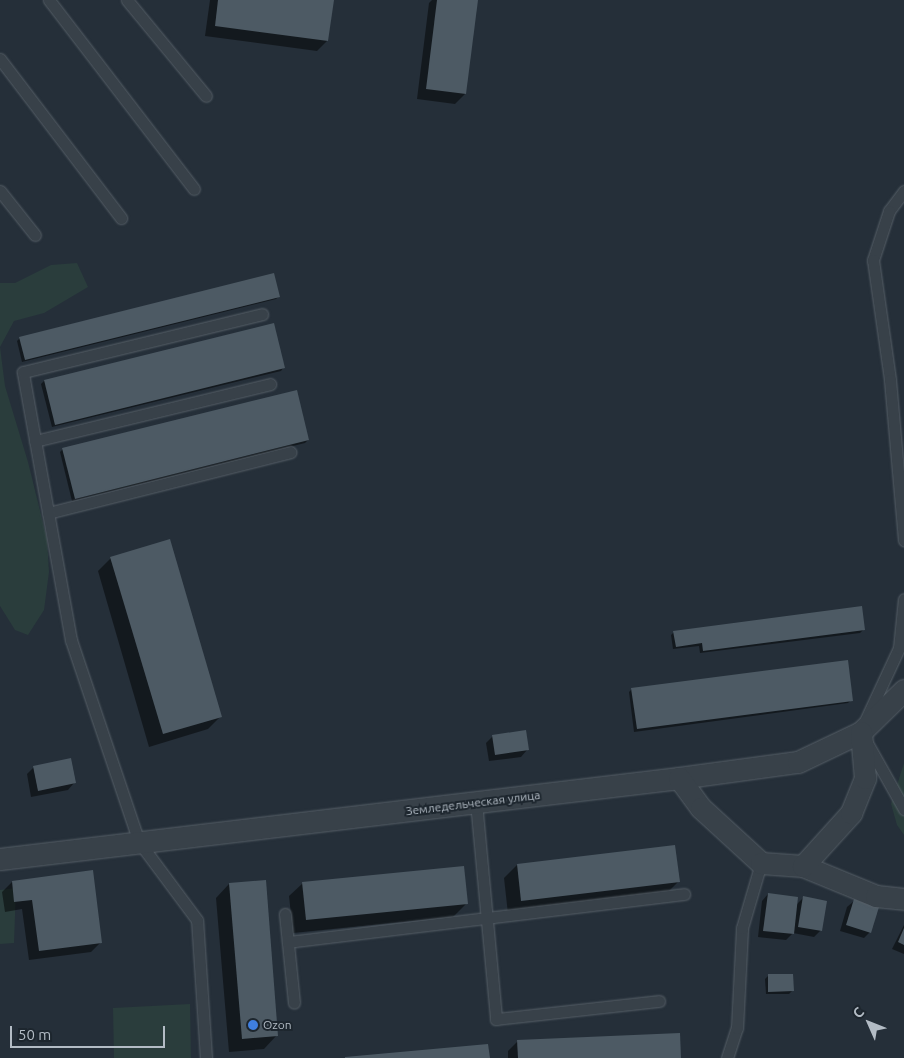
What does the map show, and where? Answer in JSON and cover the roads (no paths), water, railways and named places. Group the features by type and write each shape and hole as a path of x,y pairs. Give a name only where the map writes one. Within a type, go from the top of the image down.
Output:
{"street":[{"name":"Земледельческая улица","path":"0,859 679,778 798,762 861,732 904,690"},
{"path":"802,866 851,813 865,778 861,732"},
{"path":"679,778 701,808 761,863 802,866 876,896 904,899"}],"lane":[{"path":"49,0 194,189"},
{"path":"127,0 206,96"},
{"path":"0,59 121,218"},
{"path":"0,191 36,235"},
{"path":"904,191 889,211 874,260 890,380 904,540"},
{"path":"206,1058 198,920 139,842 71,640 23,372 262,314"},
{"path":"35,441 270,384"},
{"path":"48,513 290,452"},
{"path":"904,598 899,648 861,732 904,809"},
{"path":"476,802 496,1019 659,1002"},
{"path":"727,1058 737,1028 742,928 761,863"},
{"path":"288,942 684,894"},
{"path":"285,914 294,1003"}],"place":[{"name":"Ozon","path":"253,1025"}]}
